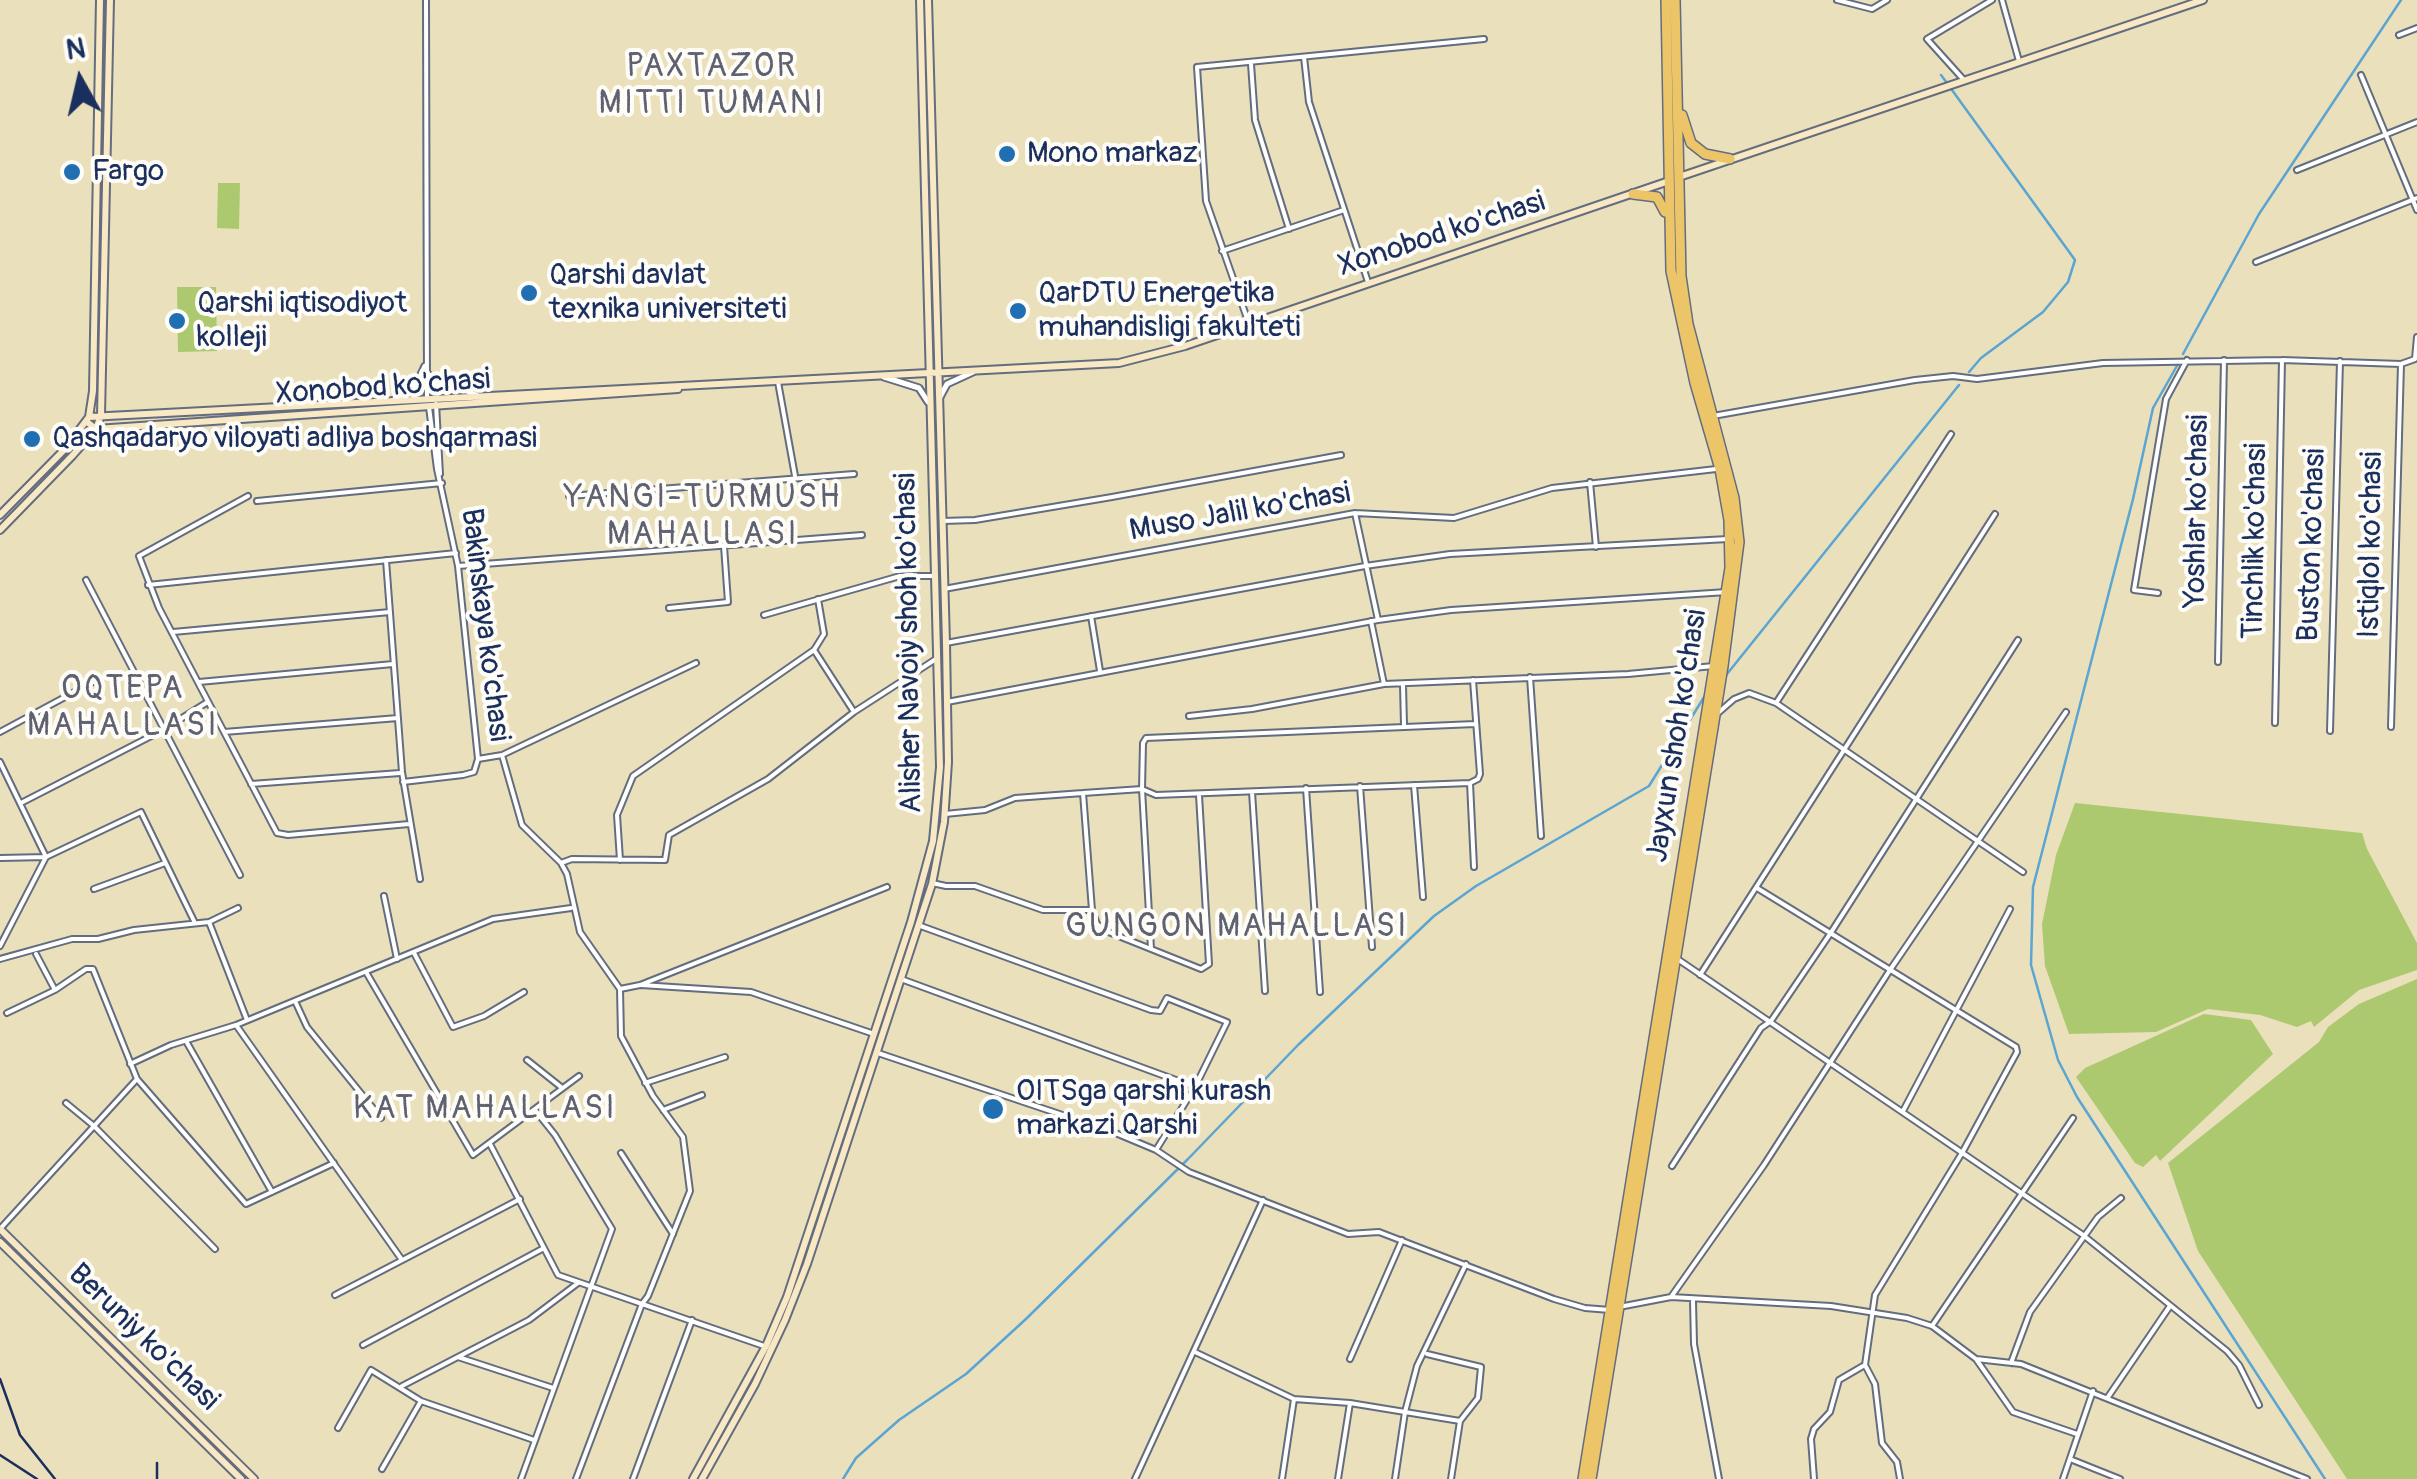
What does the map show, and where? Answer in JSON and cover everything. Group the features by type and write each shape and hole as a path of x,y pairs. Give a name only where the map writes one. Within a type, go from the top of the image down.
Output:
{"highway":[{"name":"Jayxun shoh ko'chasi","path":"1591,1479 1708,702 1718,666 1738,542 1734,498 1688,324 1681,276 1666,0"},
{"name":"Jayxun shoh ko'chasi","path":"1583,1479 1676,958 1714,716 1731,539 1720,468 1680,325 1670,240 1678,103 1676,0"},
{"path":"1678,103 1692,143 1705,154 1730,158"},
{"path":"1633,194 1657,197 1663,204 1670,240"}],"main road":[{"path":"10,519 1,514 88,420 92,391 100,0"},
{"path":"0,530 96,429 101,416 110,0"},
{"name":"Xonobod ko'chasi","path":"88,420 101,416 432,403 668,386 1119,363 1147,358 2203,0"},
{"name":"Alisher Navoiy shoh ko'chasi","path":"877,1036 901,979 932,883 945,814 946,629 932,373 924,3"},
{"name":"Xonobod ko'chasi","path":"96,429 432,403 670,392 684,388"},
{"name":"Alisher Navoiy shoh ko'chasi","path":"702,1479 785,1320 877,1036 933,841 940,767 934,405"},
{"path":"88,420 96,429"},
{"name":"Alisher Navoiy shoh ko'chasi","path":"693,1479 766,1346 872,1051"},
{"name":"Beruniy ko'chasi","path":"0,1229 241,1479"},
{"name":"Beruniy ko'chasi","path":"0,1242 254,1479"}],"street":[{"name":"Bakinskaya ko'chasi","path":"426,0 426,368 437,469 458,566 478,759 502,755 696,663"},
{"path":"1836,0 1872,9 1886,0"},
{"path":"1963,79 1927,39 1992,0"},
{"path":"2002,0 2019,61"},
{"path":"2398,36 2417,28"},
{"path":"1249,324 1206,201 1196,67 1484,39"},
{"path":"1304,56 1309,102 1368,282"},
{"path":"1251,64 1254,120 1289,229"},
{"path":"2361,75 2417,210"},
{"path":"2297,170 2417,122"},
{"path":"2256,262 2415,199"},
{"path":"1222,252 1344,210"},
{"path":"1711,416 1915,380 1953,376 1977,379 2104,363 2282,360 2401,364 2416,359 2417,336"},
{"path":"2158,594 2134,590 2166,400 2187,360"},
{"name":"Yoshlar ko'chasi","path":"2218,662 2224,360"},
{"name":"Tinchlik ko'chasi","path":"2275,724 2282,360"},
{"name":"Buston ko'chasi","path":"2330,731 2340,361"},
{"name":"Istiqlol ko'chasi","path":"2390,728 2401,364"},
{"path":"388,402 415,386 426,368 438,388 465,390 481,397"},
{"path":"882,376 919,388 934,405 947,384 978,370"},
{"path":"778,382 795,478"},
{"path":"1776,704 1951,434"},
{"path":"942,521 975,520 1092,501 1341,455"},
{"name":"Muso Jalil ko'chasi","path":"944,589 1355,513 1454,518 1535,491 1720,468"},
{"path":"569,496 854,474"},
{"path":"1590,482 1596,548"},
{"path":"257,501 442,484"},
{"path":"248,496 139,556 148,585 277,833 409,824"},
{"path":"1355,513 1384,684"},
{"path":"1700,974 1995,514"},
{"path":"458,566 862,534"},
{"path":"946,643 1450,554 1731,539"},
{"path":"669,608 728,602 724,546"},
{"path":"148,585 456,553"},
{"path":"386,560 403,782 420,879"},
{"path":"764,615 900,576 934,576"},
{"path":"86,580 240,874"},
{"path":"946,702 1374,620 1451,610 1726,592"},
{"path":"620,860 617,816 633,776 814,650 824,634 818,599"},
{"path":"172,632 390,612"},
{"path":"1091,616 1100,672"},
{"path":"936,629 946,629"},
{"path":"1672,1166 1761,1028 1771,1021 1830,934 2018,640"},
{"path":"814,650 854,712"},
{"path":"561,863 572,859 665,860 669,835 768,779 854,712 936,659"},
{"path":"198,682 394,664"},
{"path":"1190,716 1252,709 1384,684 1718,666"},
{"path":"1530,678 1542,836"},
{"path":"945,814 985,810 1015,798 1083,793 1142,790 1156,795 1199,794 1470,783 1478,780 1480,774 1473,680"},
{"path":"0,732 93,682"},
{"path":"1403,685 1404,727"},
{"path":"1714,716 1748,693 1776,704 2023,872"},
{"path":"21,803 163,730 208,702"},
{"path":"1671,1297 2066,712"},
{"path":"224,732 398,718"},
{"path":"1151,949 1142,790 1146,738 1475,724"},
{"path":"502,755 522,825 561,863 580,932 620,989 621,1036 645,1082 683,1137 690,1191 642,1304 576,1479"},
{"path":"403,782 464,776 474,772 478,759"},
{"path":"0,762 46,857"},
{"path":"250,784 402,772"},
{"path":"1470,783 1474,867"},
{"path":"1414,785 1423,897"},
{"path":"1360,786 1372,947"},
{"path":"1306,788 1320,992"},
{"path":"1252,792 1265,991"},
{"path":"1083,793 1092,910 1098,924 1106,932 1201,970 1208,964 1199,794"},
{"path":"0,858 46,857 138,812 144,815 194,922"},
{"path":"0,946 46,857"},
{"path":"94,889 165,863"},
{"path":"932,883 974,886 1043,910 1092,910"},
{"path":"620,989 640,985 887,886"},
{"path":"1757,888 2016,1046 1962,1153 1875,1295 1865,1365 1875,1384 1882,1444 1897,1462 1900,1479"},
{"path":"384,896 397,959"},
{"path":"0,960 72,939 98,940 209,922 238,908"},
{"path":"130,1064 236,1026 493,919 572,908"},
{"path":"1903,1111 2010,909"},
{"path":"209,922 248,1020"},
{"path":"918,925 1150,1010 1160,1011 1166,998 1228,1022 1195,1087 1156,1150"},
{"path":"36,952 54,990"},
{"path":"414,953 453,1028 484,1016 524,992"},
{"path":"1676,958 2083,1235 2228,1351 2259,1404"},
{"path":"7,1013 86,969 93,969 137,1078 246,1204 334,1162"},
{"path":"366,972 473,1155 579,1076"},
{"path":"901,979 1195,1087"},
{"path":"640,985 751,992 877,1036"},
{"path":"295,1001 307,1027 381,1118"},
{"path":"236,1026 402,1260"},
{"path":"186,1041 272,1192"},
{"path":"872,1051 1113,1132 1156,1150 1188,1172 1348,1234 1378,1232 1584,1308 1615,1309 1671,1297 1831,1306 1907,1318 1932,1326 1976,1359 2013,1412 2077,1434"},
{"path":"645,1082 725,1057"},
{"path":"527,1060 561,1088"},
{"path":"0,1229 137,1078"},
{"path":"663,1110 702,1094"},
{"path":"66,1102 215,1250"},
{"path":"522,1479 606,1238 612,1232 611,1224 555,1135 535,1110"},
{"path":"1932,1326 2073,1118"},
{"path":"490,1144 558,1275 766,1346"},
{"path":"621,1153 673,1234"},
{"path":"2011,1363 2030,1312 2098,1216 2121,1198"},
{"path":"334,1295 520,1199"},
{"path":"1135,1479 1263,1200"},
{"path":"1350,1358 1402,1240"},
{"path":"363,1344 544,1248"},
{"path":"1395,1479 1405,1412 1418,1366 1466,1264"},
{"path":"399,1388 529,1320 578,1283"},
{"path":"1693,1300 1694,1344 1719,1479"},
{"path":"2108,1397 2171,1305"},
{"path":"633,1479 692,1319"},
{"path":"1195,1352 1294,1399 1460,1421"},
{"path":"1426,1354 1481,1367 1478,1398 1460,1421 1451,1479"},
{"path":"458,1358 552,1388"},
{"path":"1976,1359 2011,1363 2093,1391 2307,1479"},
{"path":"1814,1479 1810,1439 1814,1429 1830,1412 1839,1380 1865,1365"},
{"path":"338,1428 371,1370 421,1400 534,1440"},
{"path":"2064,1479 2093,1391"},
{"path":"1282,1479 1294,1399"},
{"path":"382,1468 421,1400"},
{"path":"1338,1479 1350,1404"},
{"path":"2070,1459 2120,1479"}],"green space":[{"path":"218,183 240,183 239,229 217,228"},
{"path":"177,287 216,287 217,351 178,352"},
{"path":"2075,803 2362,833 2417,943 2417,970 2359,990 2314,1027 2311,1021 2297,1027 2260,1015 2208,1009 2156,1032 2069,1034 2045,966 2042,924 2056,855"},
{"path":"2417,979 2417,1479 2347,1479 2198,1251 2168,1163 2319,1042 2328,1027 2359,1004"},
{"path":"2204,1014 2251,1020 2273,1054 2160,1161 2156,1155 2143,1167 2135,1163 2076,1077 2085,1068"}],"waterway":[{"path":"2183,354 2259,214 2401,0"},
{"path":"1941,75 1947,83"},
{"path":"1952,90 2075,260 2068,282 2043,312 1981,358 1969,372"},
{"path":"2178,364 2153,408 2033,887 2031,965 2058,1060 2077,1097 2325,1479"},
{"path":"1723,679 1959,385"},
{"path":"843,1479 856,1458 899,1420 966,1374 1027,1318 1298,1045 1434,916 1476,886 1649,786 1706,694"}],"railway":[{"path":"0,1379 20,1435 55,1479"},
{"path":"0,1455 37,1479"},
{"path":"157,1463 157,1479"}],"place":[{"name":"Mono markaz","path":"1007,154"},
{"name":"Fargo","path":"72,172"},
{"name":"Qarshi davlat texnika universiteti","path":"529,293"},
{"name":"QarDTU Energetika muhandisligi fakulteti","path":"1018,311"},
{"name":"Qarshi iqtisodiyot kolleji","path":"177,321"},
{"name":"Qashqadaryo viloyati adliya boshqarmasi","path":"32,439"},
{"name":"OITSga qarshi kurash markazi Qarshi","path":"993,1109"}],"district":[{"name":"PAXTAZOR MITTI TUMANI","path":"712,86"},
{"name":"YANGI-TURMUSH MAHALLASI","path":"703,518"},
{"name":"OQTEPA MAHALLASI","path":"123,708"},
{"name":"GUNGON MAHALLASI","path":"1237,928"},
{"name":"KAT MAHALLASI","path":"485,1110"}]}
